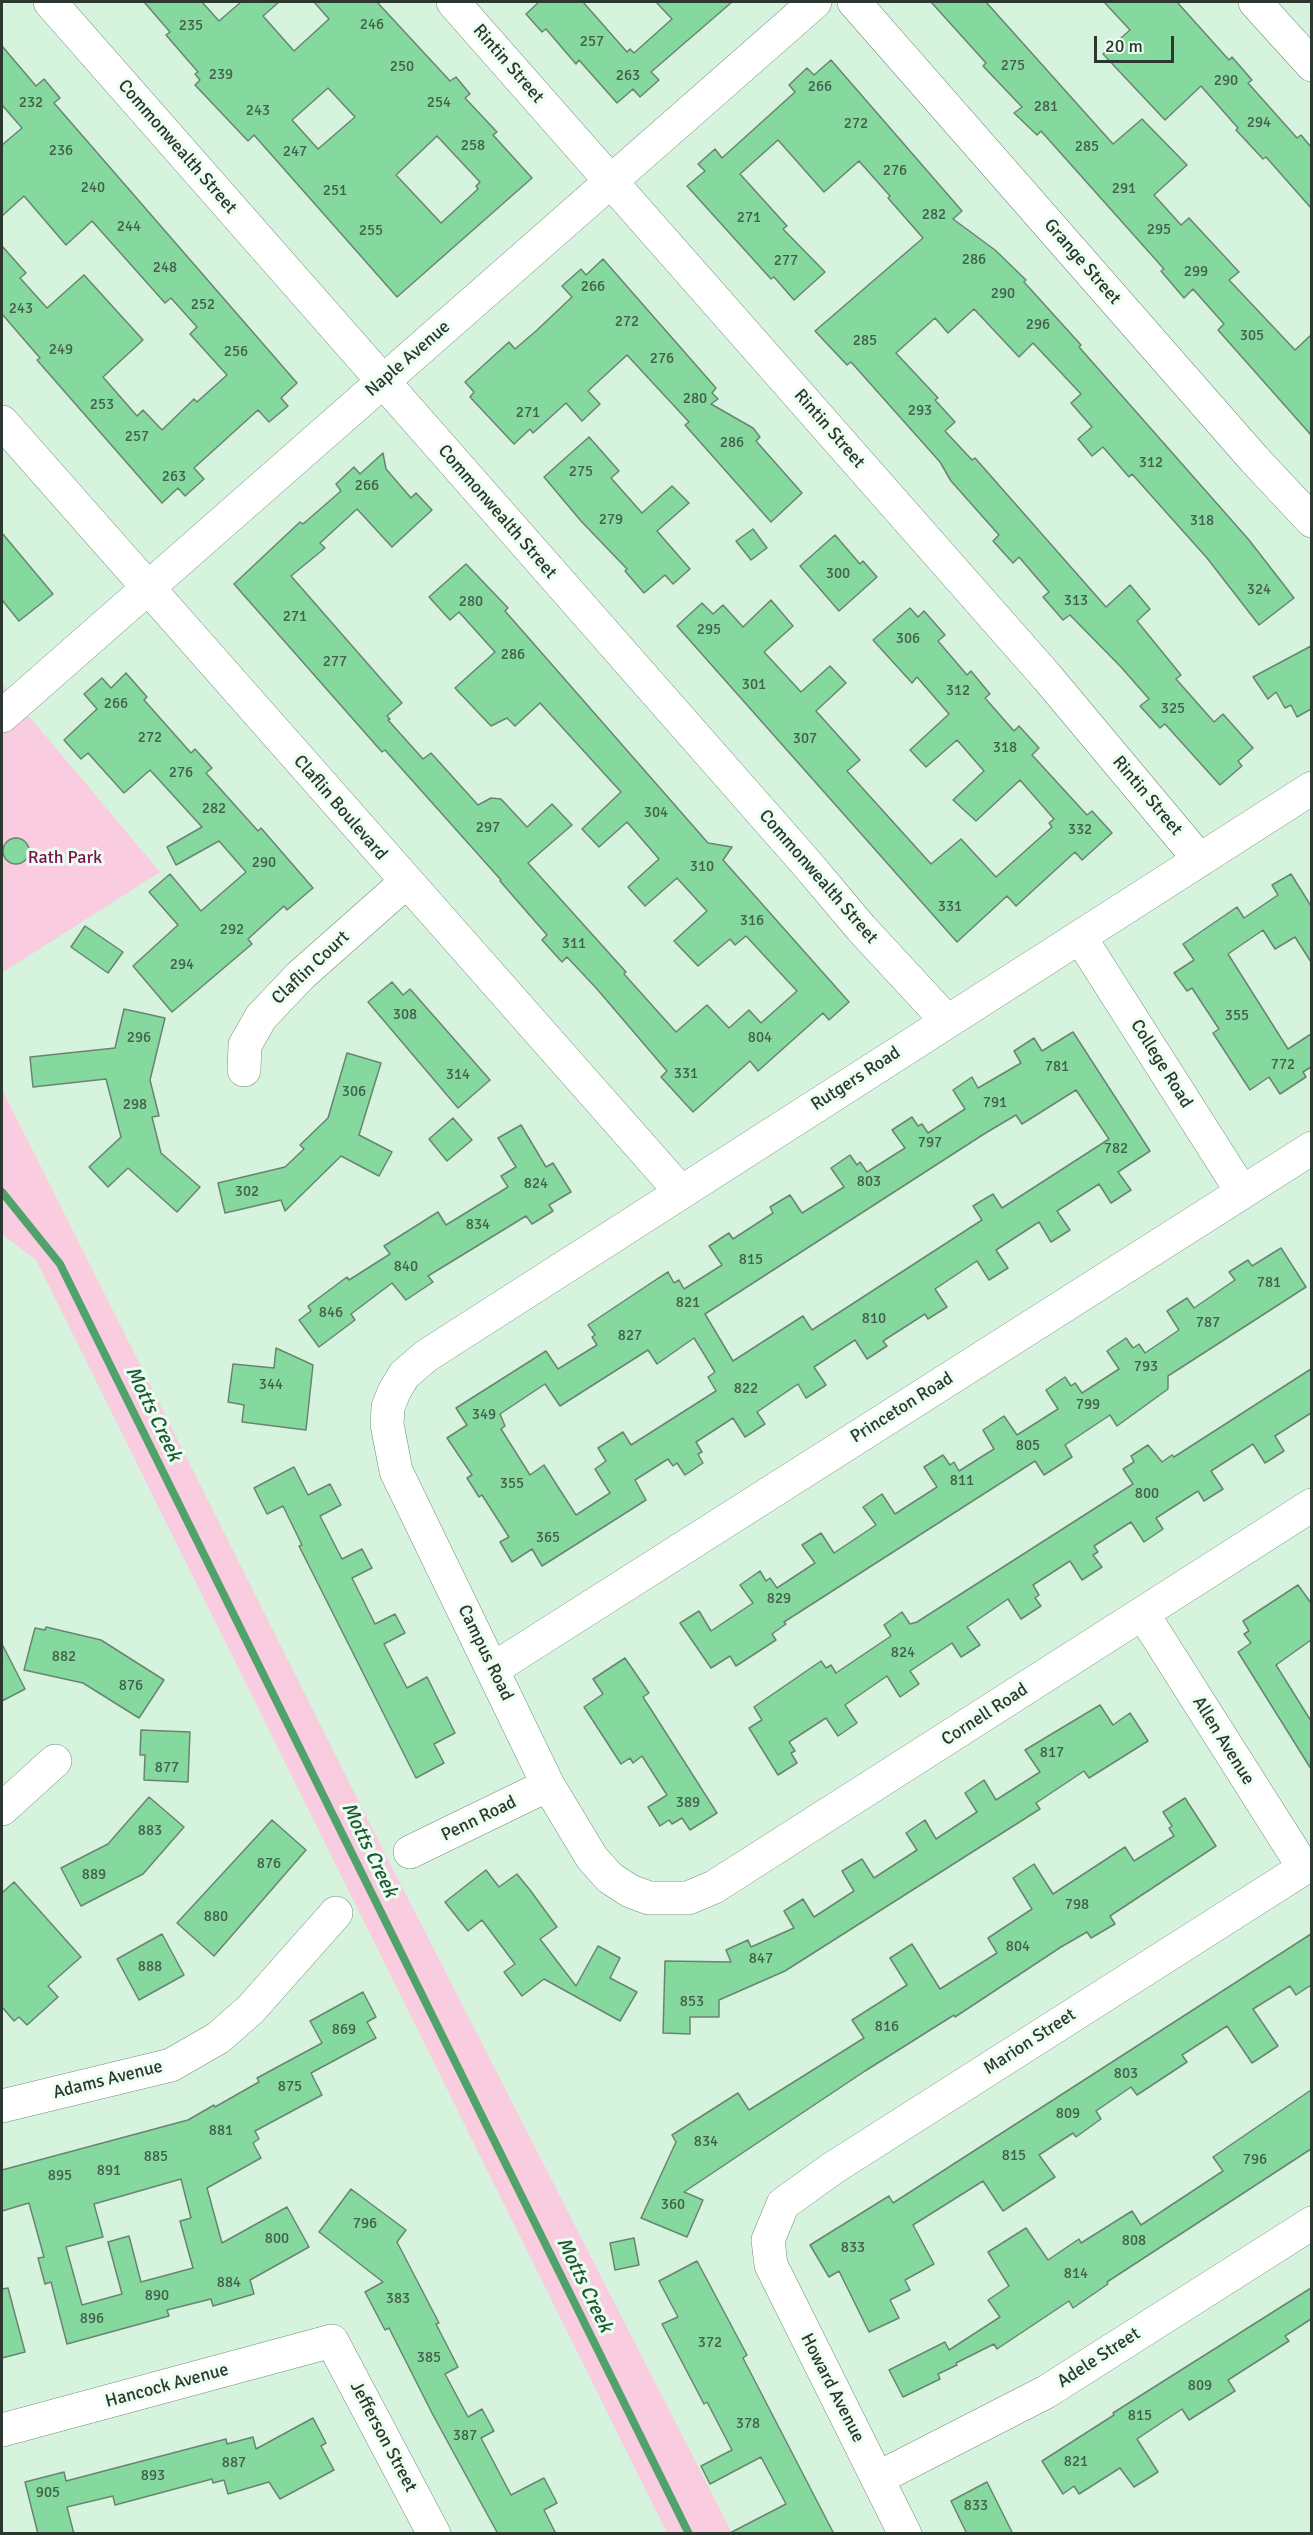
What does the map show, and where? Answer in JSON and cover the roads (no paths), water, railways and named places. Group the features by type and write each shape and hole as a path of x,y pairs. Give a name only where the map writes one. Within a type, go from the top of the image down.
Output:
{"street":[{"name":"Commonwealth Street","path":"50,2 801,856 861,928 947,1021"},
{"name":"Rintin Street","path":"453,2 1047,677 1200,860"},
{"name":"Naple Avenue","path":"2,716 815,2"},
{"name":"Grange Street","path":"854,2 1311,521"},
{"path":"1256,2 1311,65"},
{"name":"Claflin Boulevard","path":"2,422 405,882 681,1192"},
{"name":"Rutgers Road","path":"404,1376 426,1356 1311,788"},
{"name":"Claflin Court","path":"244,1070 245,1045 261,1017 301,975 405,882"},
{"name":"College Road","path":"1080,936 1242,1192"},
{"name":"Princeton Road","path":"493,1669 1311,1148"},
{"name":"Campus Road","path":"404,1376 393,1392 388,1407 387,1424 396,1472 548,1785 592,1858 610,1878 630,1891 649,1898"},
{"name":"Cornell Road","path":"649,1898 688,1898 714,1887 1311,1506"},
{"name":"Allen Avenue","path":"1143,1614 1308,1865"},
{"path":"2,1809 55,1761"},
{"name":"Penn Road","path":"410,1852 548,1785"},
{"name":"Marion Street","path":"768,2240 783,2204 832,2169 1308,1865"},
{"name":"Adams Avenue","path":"6,2099 171,2064 218,2038 251,2009 336,1913"},
{"name":"Adele Street","path":"878,2478 1046,2392 1311,2223"},
{"name":"Howard Avenue","path":"768,2240 771,2265 905,2534"},
{"name":"Hancock Avenue","path":"2,2430 332,2341"},
{"name":"Jefferson Street","path":"332,2341 434,2534"}],"waterway":[{"name":"Motts Creek","path":"2,1192 60,1264 689,2534"}],"park label":[{"name":"Rath Park","path":"65,858"}]}
